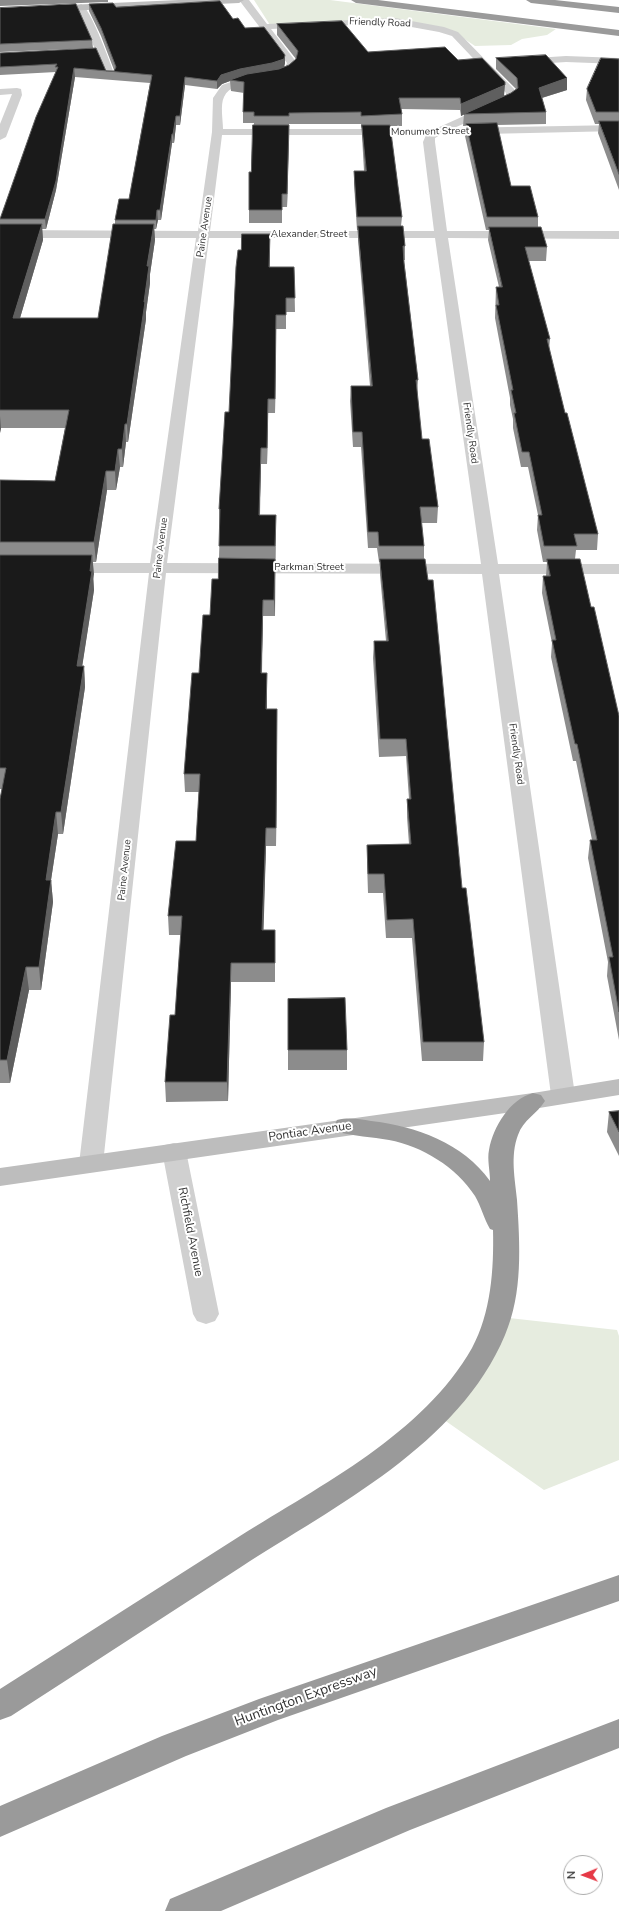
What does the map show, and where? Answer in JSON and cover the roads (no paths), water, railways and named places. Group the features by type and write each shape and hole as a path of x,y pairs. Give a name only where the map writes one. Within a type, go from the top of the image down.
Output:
{"highway":[{"path":"356,0 619,33"},
{"path":"431,0 498,8"},
{"path":"531,0 619,10"},
{"path":"0,1706 355,1477 424,1426 470,1373 486,1346 497,1321 505,1271 501,1150 505,1132 517,1114 533,1101"},
{"path":"346,1126 384,1131 412,1138 437,1148 457,1160 474,1176 486,1191 498,1216 505,1243"},
{"name":"Huntington Expressway","path":"0,1822 174,1746 270,1709 619,1588"},
{"path":"182,1911 390,1822 619,1733"}],"main road":[{"path":"0,11 239,0"},
{"name":"Pontiac Avenue","path":"0,1177 346,1126 533,1101 619,1086"}],"street":[{"name":"Paine Avenue","path":"92,1164 158,568 218,132 218,98 226,87 240,82 274,76 290,70 292,63 244,0"},
{"path":"81,7 110,76"},
{"name":"Friendly Road","path":"264,27 395,21 441,29 455,34 491,63 511,92 511,98 437,132 430,137 429,142 563,1095"},
{"path":"53,54 101,52"},
{"path":"513,62 566,59 619,61"},
{"path":"0,92 17,91 17,98 0,138"},
{"name":"Monument Street","path":"218,132 437,132 619,128"},
{"name":"Alexander Street","path":"0,234 619,235"},
{"name":"Parkman Street","path":"48,568 619,569"},
{"name":"Richfield Avenue","path":"174,1151 206,1314"}]}
